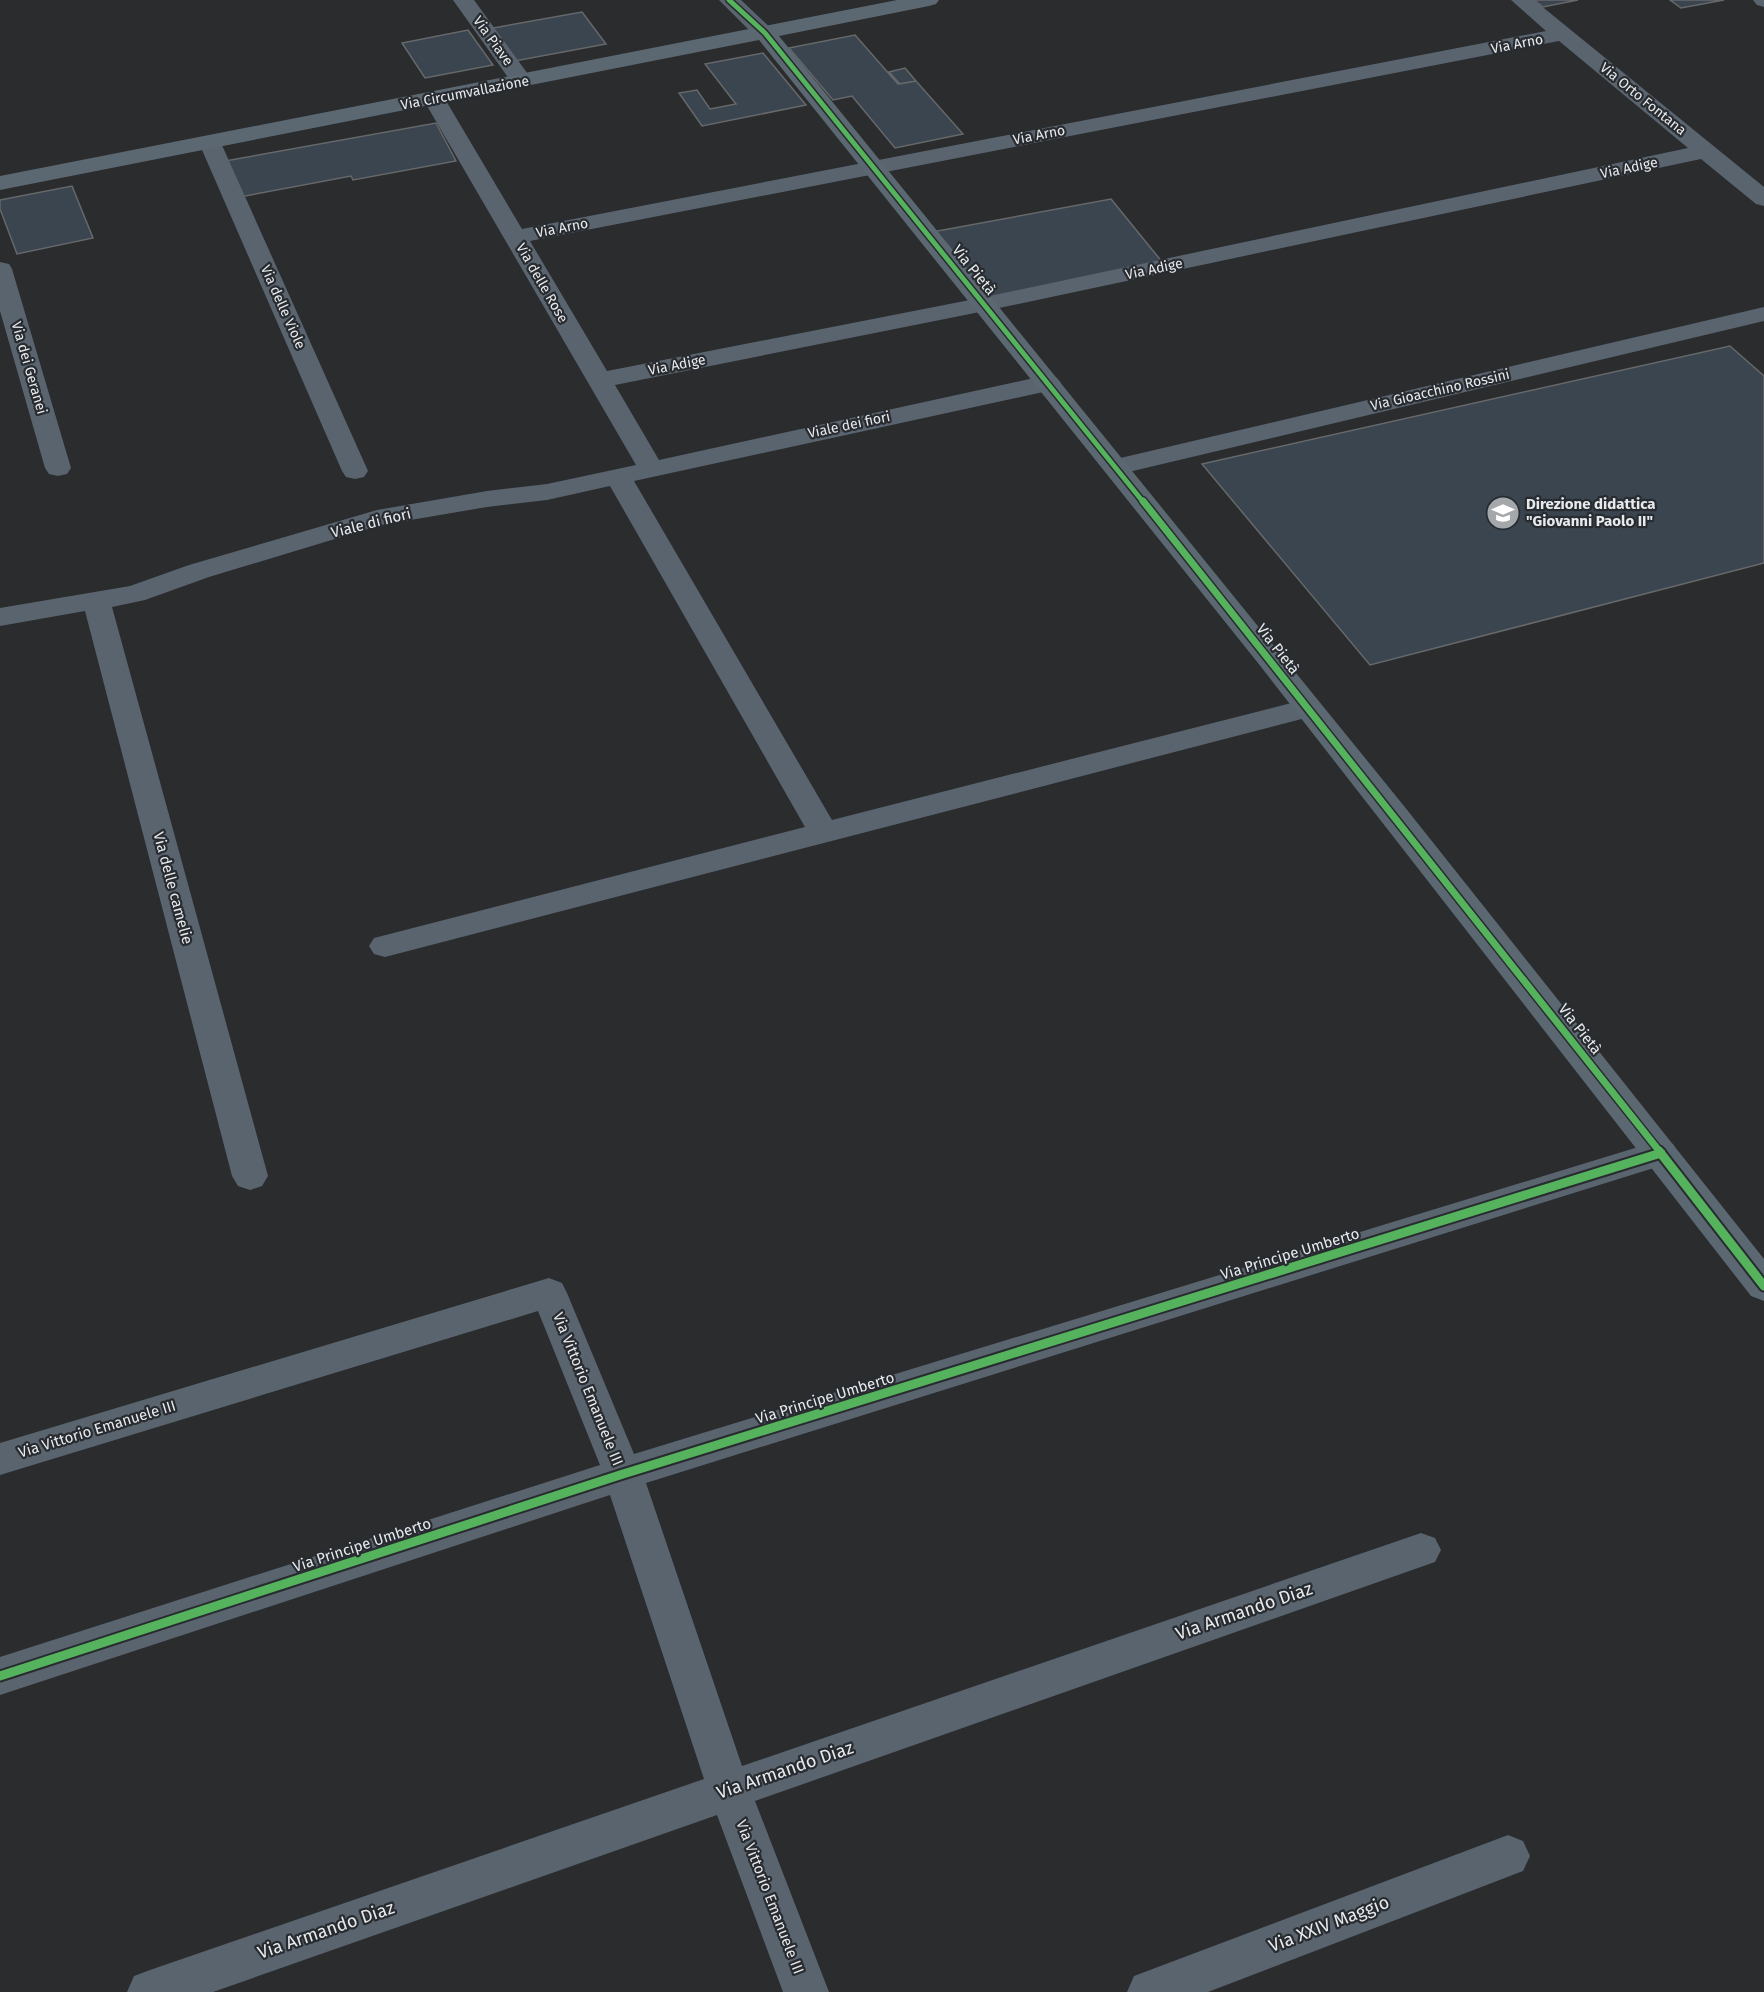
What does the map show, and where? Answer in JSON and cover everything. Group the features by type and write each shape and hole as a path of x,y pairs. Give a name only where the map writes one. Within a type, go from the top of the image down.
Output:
{"street":[{"name":"Via Piave","path":"463,0 522,81"},
{"path":"729,0 765,33"},
{"name":"Via Circumvallazione","path":"0,183 929,0"},
{"name":"Via Orto Fontana","path":"1521,0 1764,199"},
{"name":"Via Pietà","path":"765,33 1116,467 1764,1286"},
{"name":"Via Arno","path":"515,237 1564,34"},
{"name":"Via delle Rose","path":"434,99 651,468"},
{"name":"Via delle Viole","path":"210,143 355,471"},
{"name":"Via Adige","path":"599,380 985,304 1707,151"},
{"name":"Via dei Geranei","path":"0,269 58,468"},
{"name":"Via Gioacchino Rossini","path":"1116,467 1764,314"},
{"name":"Viale dei fiori","path":"651,468 1048,383"},
{"name":"Viale di fiori","path":"96,600 135,594 199,571 377,518 547,492 651,468"},
{"path":"618,476 824,833"},
{"path":"0,617 96,600"},
{"name":"Via delle camelie","path":"96,600 250,1176"},
{"path":"385,946 1307,708"},
{"name":"Via Principe Umberto","path":"0,1676 623,1474 1661,1153"},
{"name":"Via Vittorio Emanuele III","path":"0,1459 549,1293 623,1474 729,1789 806,1992"},
{"name":"Via Armando Diaz","path":"150,1992 1420,1550"},
{"name":"Via XXIV Maggio","path":"1150,1992 1508,1857"}],"building":[{"path":"1534,0 1578,0 1543,7"},
{"path":"1670,0 1724,0 1681,8"},
{"path":"582,12 606,44 515,61 493,28"},
{"path":"468,30 493,65 425,78 402,43"},
{"path":"855,35 898,84 916,81 963,134 895,148 852,96 833,100 789,48"},
{"path":"763,53 806,105 702,126 679,93 697,90 710,109 736,104 705,64"},
{"path":"905,68 916,81 900,84 889,72"},
{"path":"436,123 456,161 353,180 351,176 240,197 225,161"},
{"path":"72,186 93,238 17,254 0,209 0,200"},
{"path":"1111,199 1163,263 991,299 932,232"},
{"name":"Direzione didattica \"Giovanni Paolo II\"","path":"1730,346 1764,376 1764,563 1370,665 1202,464"}],"cycle path":[{"path":"729,0 765,33 1143,500 1393,813 1764,1286"},
{"path":"0,1676 623,1474 1661,1153"}],"place":[{"name":"Direzione didattica \"Giovanni Paolo II\"","path":"1503,513"}]}
